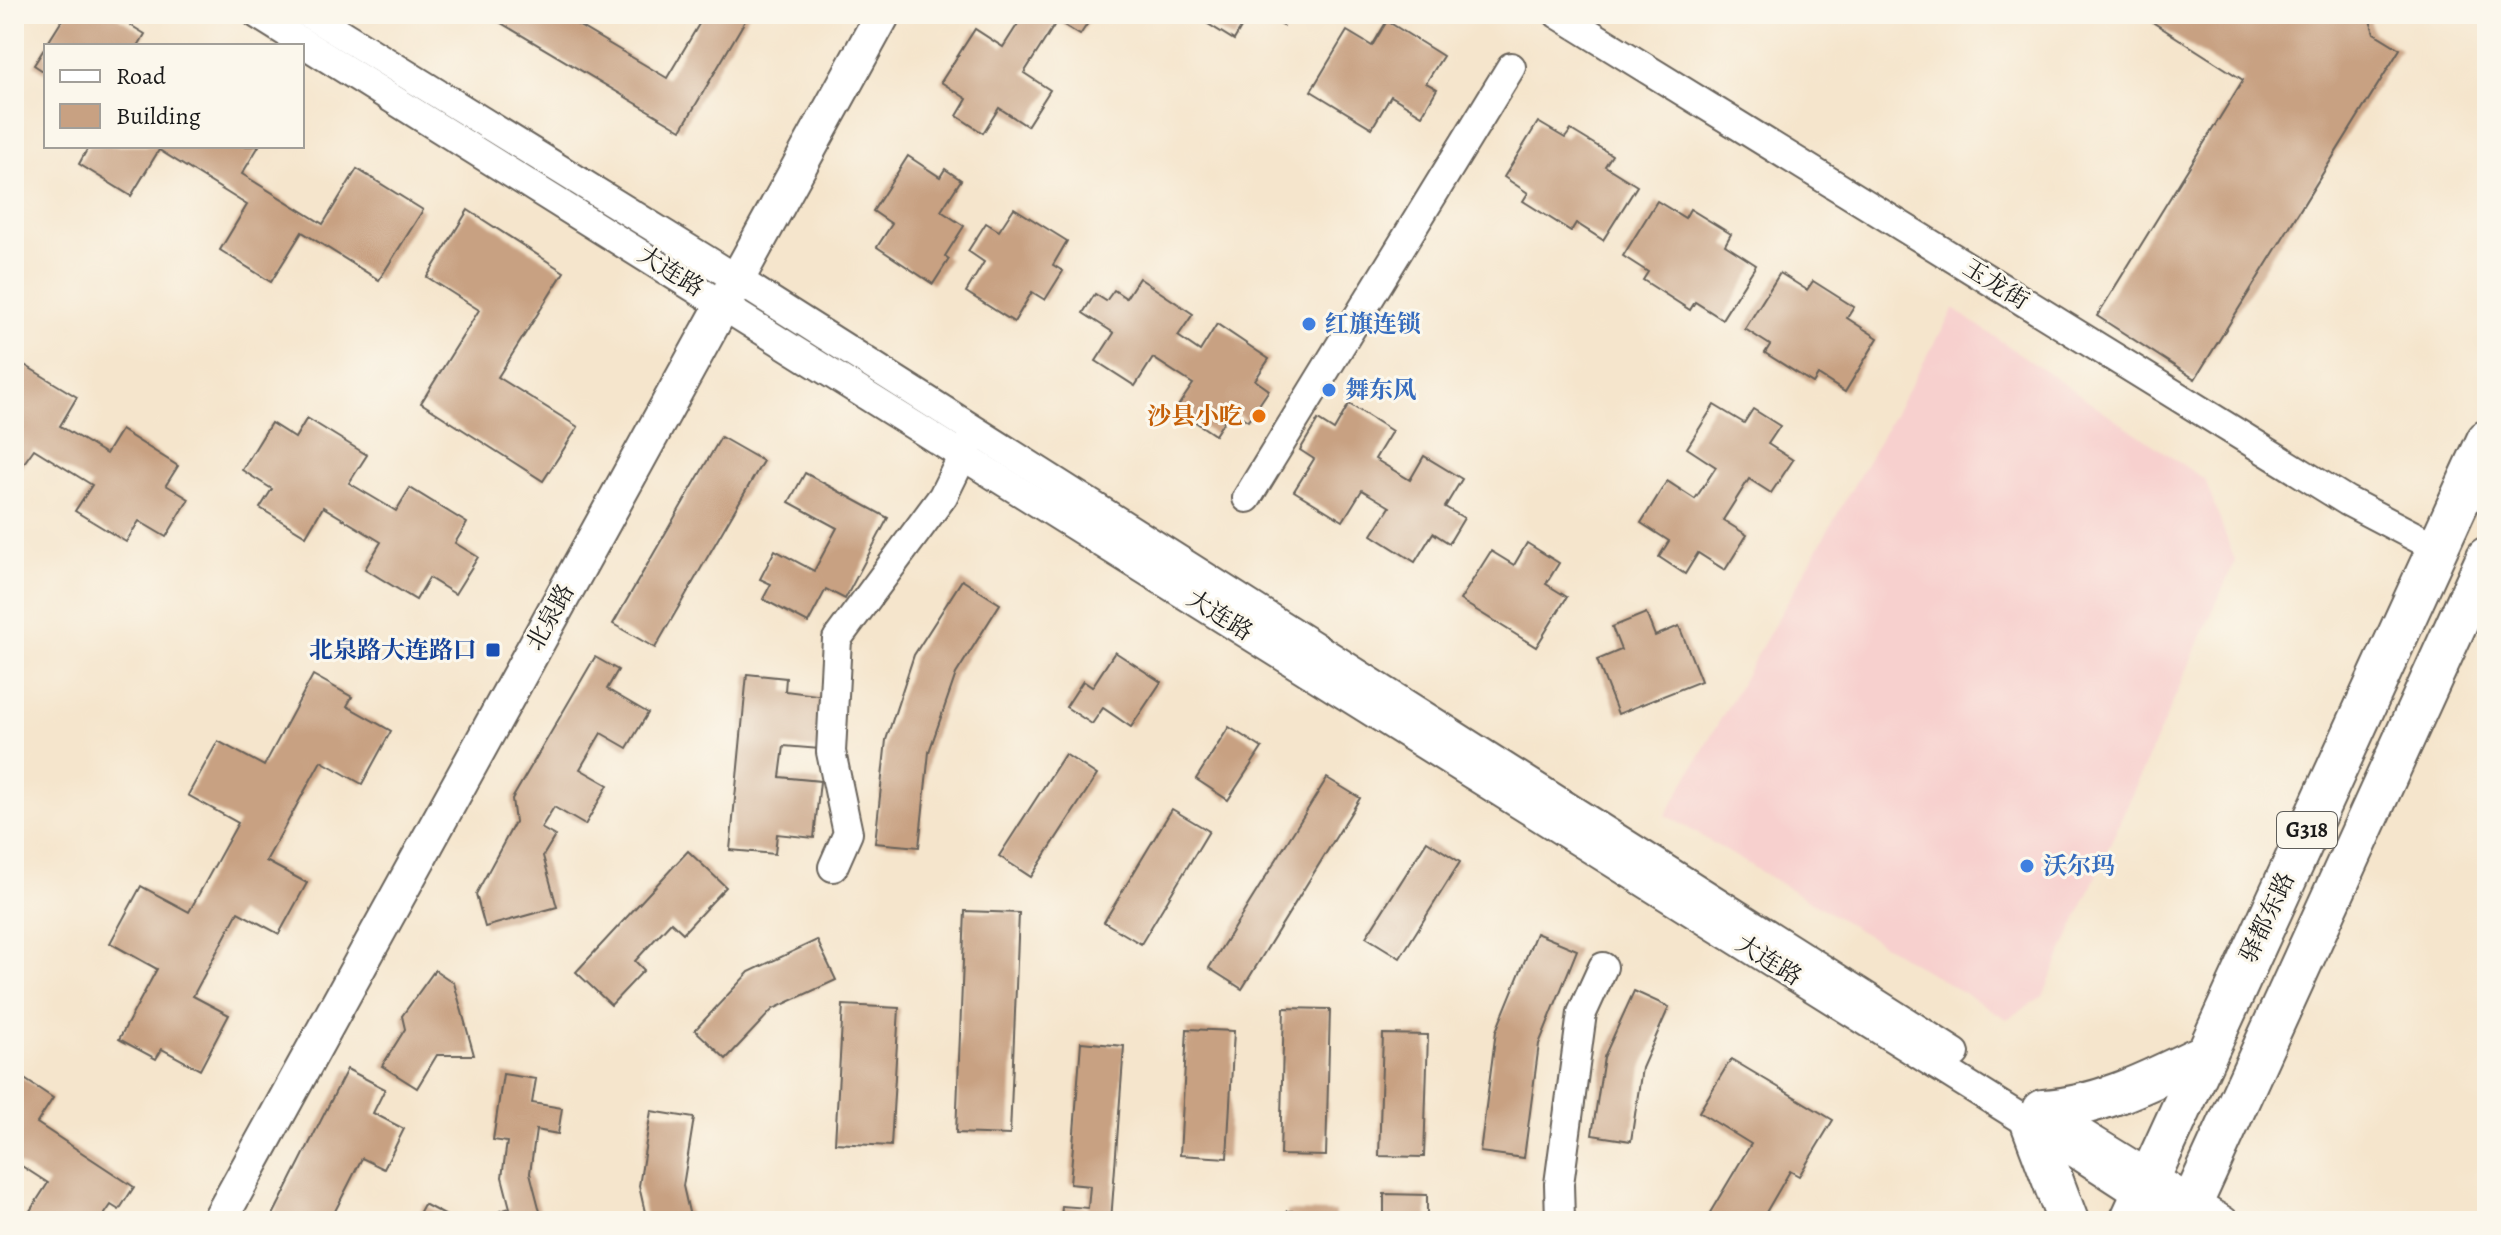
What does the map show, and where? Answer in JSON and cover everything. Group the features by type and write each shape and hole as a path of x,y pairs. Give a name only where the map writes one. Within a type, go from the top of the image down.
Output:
{"highway":[{"name":"驿都东路","path":"2140,1198 2487,440"},
{"name":"驿都东路","path":"2195,1216 2487,557"},
{"path":"2068,1221 2038,1117 2148,1082 2203,1055"}],"main road":[{"name":"北泉路","path":"219,1221 719,285 857,14"},
{"name":"北泉路","path":"195,1221 719,285 883,14"}],"street":[{"name":"大连路","path":"257,14 719,285"},
{"name":"大连路","path":"309,14 719,285 2038,1117 2140,1198 2195,1216"},
{"name":"玉龙街","path":"1558,14 2347,501 2437,548"},
{"path":"1247,498 1511,67"},
{"path":"833,867 848,833 831,752 837,639 943,496 969,442"},
{"path":"1560,1221 1559,1184 1582,1013 1603,967"}],"shaded area":[{"path":"1954,309 2205,480 2235,561 2043,996 2007,1019 1666,815"}],"building":[{"path":"66,14 112,14 145,34 139,44 47,44"},
{"path":"486,14 559,14 667,78 705,14 749,14 681,130"},
{"path":"1013,14 1094,14 1080,35 1057,21 1024,73 1050,90 1027,126 999,108 983,133 957,116 967,99 941,82 975,29 1003,47 1021,19"},
{"path":"1192,14 1249,14 1234,40"},
{"path":"1263,14 1291,14 1283,26"},
{"path":"2140,14 2368,14 2374,33 2400,49 2195,379 2097,316 2243,80"},
{"path":"1387,21 1443,56 1426,83 1437,89 1422,115 1391,96 1372,128 1311,91 1347,31 1372,46"},
{"path":"44,49 44,72 34,65"},
{"path":"1538,122 1565,138 1571,130 1612,155 1605,166 1637,186 1603,240 1576,223 1571,231 1523,201 1528,193 1504,177"},
{"path":"88,148 258,148 242,174 323,224 357,169 423,210 379,280 302,232 271,282 220,250 247,205 159,150 131,196 79,164"},
{"path":"908,156 940,177 945,169 961,180 941,211 964,226 945,256 949,259 933,284 877,247 892,224 873,211"},
{"path":"1657,201 1685,218 1690,209 1731,234 1725,245 1756,265 1722,319 1695,302 1690,310 1643,280 1648,272 1623,256"},
{"path":"1014,208 1067,241 1053,265 1063,271 1045,300 1032,292 1014,322 966,292 984,262 968,251 986,223 999,231"},
{"path":"468,210 564,272 498,377 578,427 543,481 421,403 479,310 427,277"},
{"path":"1780,273 1807,290 1813,281 1854,307 1847,318 1878,338 1845,392 1818,375 1813,383 1765,353 1770,345 1745,329"},
{"path":"1139,278 1193,314 1178,336 1200,351 1217,324 1269,359 1255,380 1269,390 1248,421 1231,410 1215,435 1176,409 1193,384 1153,358 1135,386 1096,361 1114,333 1083,313 1095,294 1106,301 1114,290 1126,298"},
{"path":"18,361 77,397 60,426 106,454 121,430 178,466 166,485 189,499 166,537 139,521 126,542 75,511 92,485 34,449 14,477 14,367"},
{"path":"1349,404 1392,431 1375,459 1410,480 1424,456 1462,479 1445,507 1464,518 1449,543 1433,533 1415,562 1372,535 1390,507 1362,490 1343,521 1294,491 1314,459 1300,450 1318,420 1334,430"},
{"path":"1714,405 1744,423 1753,409 1780,426 1768,444 1793,460 1771,493 1749,479 1723,520 1747,535 1725,570 1698,553 1685,574 1659,557 1669,541 1641,523 1667,481 1695,499 1716,467 1687,448"},
{"path":"307,418 367,455 349,483 396,511 410,488 467,523 455,543 478,557 455,594 429,578 416,600 365,569 381,542 323,507 306,536 260,508 272,489 242,470 271,423 295,438"},
{"path":"721,437 763,461 655,648 613,624"},
{"path":"805,473 888,518 845,599 826,589 808,623 763,599 771,584 760,579 775,550 814,571 837,528 789,502"},
{"path":"1527,543 1559,563 1546,584 1567,597 1536,647 1460,600 1491,551 1514,565"},
{"path":"962,580 1000,604 956,674 929,752 919,847 875,843 886,740 914,655"},
{"path":"1646,613 1655,636 1679,626 1701,681 1618,714 1597,660 1621,650 1612,627"},
{"path":"1115,652 1161,682 1131,727 1103,708 1092,724 1066,707 1083,681 1092,687"},
{"path":"595,657 618,670 607,689 648,713 627,748 601,733 580,769 608,785 585,825 554,807 541,828 555,836 543,856 557,907 485,927 476,894 515,822 512,799"},
{"path":"747,674 786,678 785,691 825,696 820,749 784,746 780,777 820,781 814,838 777,834 775,854 730,850"},
{"path":"313,675 352,697 347,706 391,731 362,784 321,761 266,861 307,883 279,934 238,912 193,996 229,1015 200,1070 162,1049 156,1059 119,1039 157,969 110,943 141,886 189,912 238,823 188,795 218,741 264,766"},
{"path":"1229,727 1262,748 1228,800 1196,779"},
{"path":"1065,754 1097,775 1031,877 999,856"},
{"path":"1327,778 1360,798 1242,989 1209,968"},
{"path":"1172,809 1209,831 1141,944 1104,922"},
{"path":"1427,841 1460,862 1400,958 1366,937"},
{"path":"688,851 726,887 683,933 671,922 635,961 644,970 611,1005 576,972"},
{"path":"965,911 1019,913 1010,1135 956,1133"},
{"path":"1536,933 1577,950 1539,1044 1524,1158 1480,1152 1496,1031"},
{"path":"817,940 836,980 773,1009 726,1059 695,1030 749,972"},
{"path":"435,970 454,983 474,1055 437,1055 417,1088 382,1066 405,1029 402,1016"},
{"path":"1634,991 1669,1007 1642,1068 1631,1141 1592,1135 1604,1057"},
{"path":"843,1005 899,1008 891,1146 835,1143"},
{"path":"1284,1008 1330,1009 1326,1156 1280,1155"},
{"path":"1187,1029 1234,1031 1227,1158 1180,1155"},
{"path":"1383,1034 1428,1035 1424,1157 1379,1156"},
{"path":"1081,1042 1124,1046 1111,1221 1061,1221 1062,1206 1088,1208 1090,1186 1070,1184"},
{"path":"1731,1059 1833,1120 1799,1176 1790,1171 1761,1221 1705,1221 1751,1144 1699,1112"},
{"path":"347,1069 385,1089 373,1113 404,1129 384,1169 362,1158 330,1221 270,1221"},
{"path":"14,1072 53,1098 37,1123 134,1187 119,1210 111,1205 100,1221 32,1221 26,1217 48,1183 14,1161"},
{"path":"503,1074 536,1079 532,1103 562,1108 558,1134 536,1130 530,1173 542,1219 558,1214 559,1221 503,1221 500,1211 510,1208 502,1177 507,1142 493,1140"},
{"path":"651,1111 694,1118 683,1186 691,1221 647,1221 639,1186"},
{"path":"1384,1194 1427,1195 1427,1221 1384,1221"},
{"path":"424,1204 456,1221 415,1221"},
{"path":"1287,1211 1335,1212 1335,1221 1287,1221"}],"place":[{"name":"红旗连锁","path":"1309,324"},
{"name":"舞东风","path":"1329,390"},
{"name":"沙县小吃","path":"1259,416"},
{"name":"北泉路大连路口","path":"493,650"},
{"name":"沃尔玛","path":"2027,866"}]}
